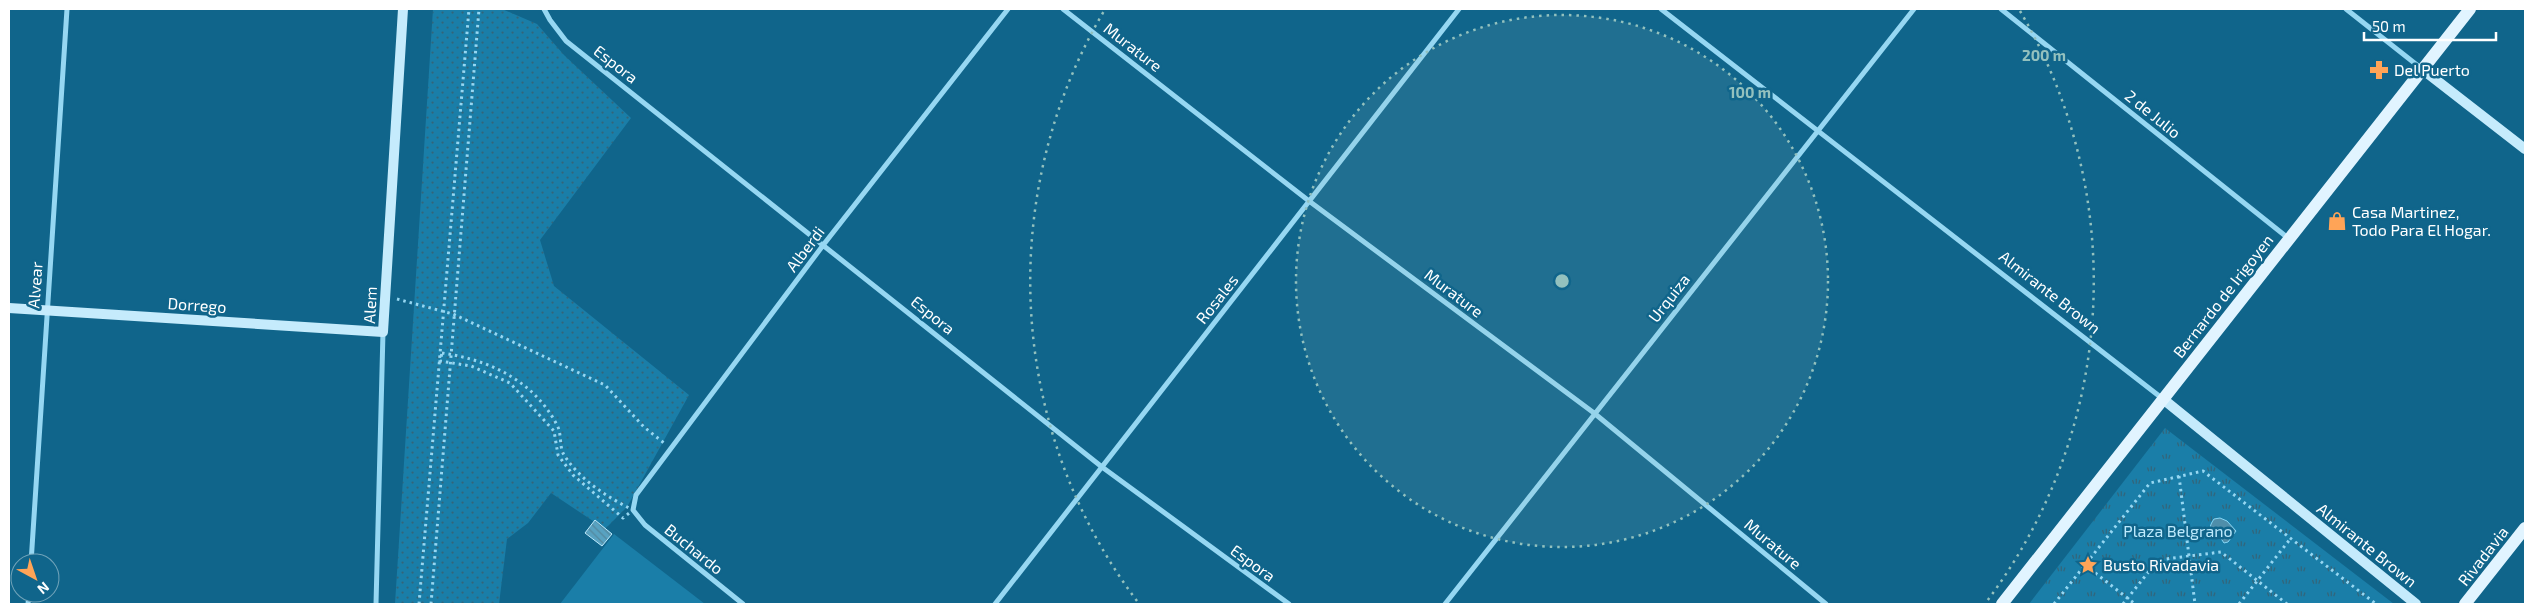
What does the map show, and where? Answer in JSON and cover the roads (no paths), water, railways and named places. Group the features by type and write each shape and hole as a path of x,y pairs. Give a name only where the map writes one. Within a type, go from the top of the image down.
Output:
{"main road":[{"name":"Alem","path":"383,332 403,9"},
{"name":"Bernardo de Irigoyen","path":"2002,604 2470,9"},
{"path":"2422,70 2525,149"},
{"name":"Dorrego","path":"9,308 383,332"},
{"name":"Almirante Brown","path":"2163,400 2416,604"},
{"name":"Rivadavia","path":"2466,604 2525,528"}],"street":[{"name":"Alvear","path":"32,553 67,9"},
{"name":"Espora","path":"544,9 566,41 824,244 1102,467 1289,604"},
{"name":"Alberdi","path":"632,510 641,487 670,448 824,244 1008,9"},
{"name":"Murature","path":"1063,9 1310,201 1594,413 1826,604"},
{"name":"Rosales","path":"995,604 1459,9"},
{"name":"Almirante Brown","path":"1661,9 2163,400"},
{"name":"Urquiza","path":"1445,604 1914,9"},
{"name":"2 de Julio","path":"2002,9 2289,239"},
{"path":"2346,9 2422,70"},
{"name":"Alem","path":"376,604 383,332"},
{"name":"Buchardo","path":"632,510 645,525 743,604"}],"water":[{"path":"2220,518 2227,521 2236,531 2228,542 2224,543 2218,534 2212,535 2210,530 2214,519"}],"place":[{"name":"Del Puerto","path":"2379,70"},
{"name":"Casa Martinez, Todo Para El Hogar.","path":"2337,221"},
{"name":"Busto Rivadavia","path":"2088,565"}],"park label":[{"name":"Plaza Belgrano","path":"2178,531"}]}
